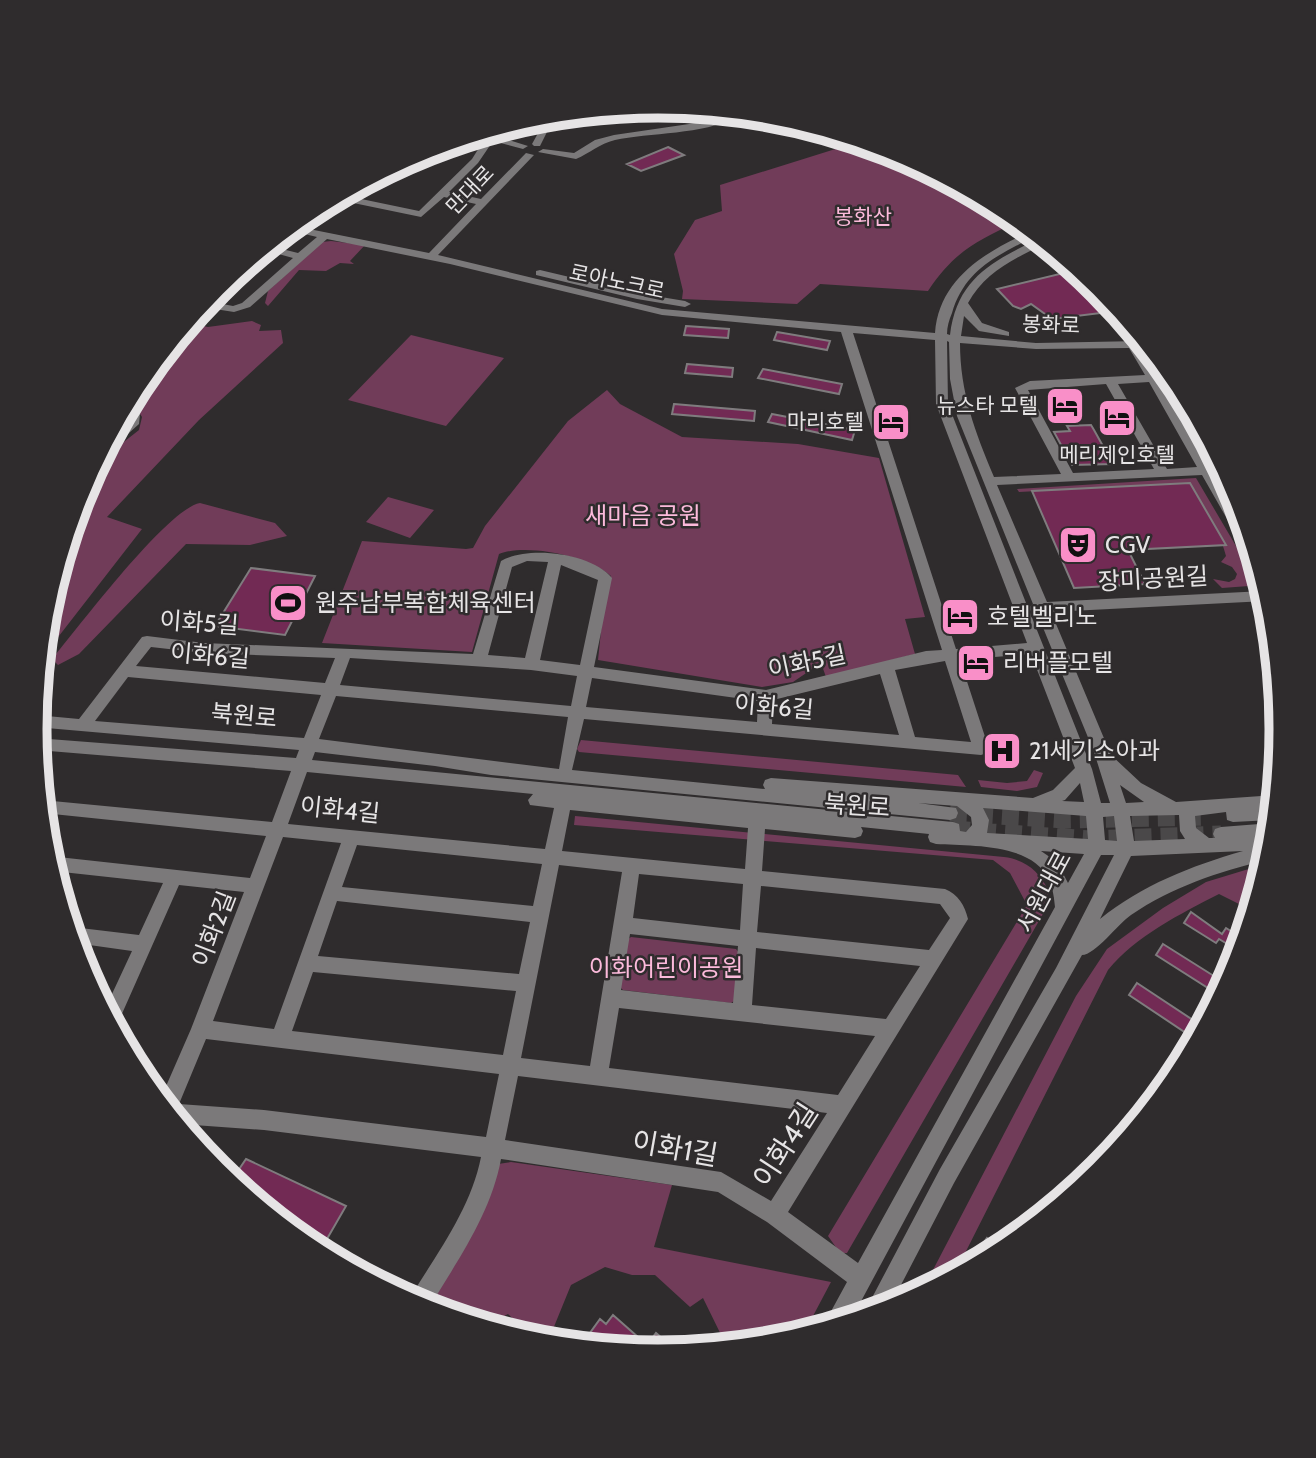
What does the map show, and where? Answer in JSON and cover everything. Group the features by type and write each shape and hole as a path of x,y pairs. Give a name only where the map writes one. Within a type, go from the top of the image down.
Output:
{"street":[{"path":"502,139 526,150 540,148 576,156 580,150 591,145 622,136 711,121"},
{"path":"540,148 547,129"},
{"path":"353,200 421,214 475,161 486,143"},
{"name":"만대로","path":"435,254 485,203 526,150"},
{"path":"442,193 485,203"},
{"name":"로아노크로","path":"312,226 435,254 628,306 941,333"},
{"name":"로아노크로","path":"305,231 435,254"},
{"path":"217,306 234,309 246,305 325,235"},
{"name":"서원대로","path":"845,1310 1097,846 1094,810 1084,769 942,404 941,333 951,297 967,275 995,253 1023,239"},
{"path":"884,1296 947,1177 1063,974 1126,849 1120,809 1102,752 968,431 957,396 957,334 962,303 970,288 984,274 1032,246"},
{"path":"278,251 301,257"},
{"path":"962,303 970,320 980,328 1010,335"},
{"name":"로아노크로","path":"741,316 846,329 941,333"},
{"name":"이화6길","path":"125,671 981,749 846,329"},
{"path":"941,333 957,334"},
{"name":"봉화로","path":"957,334 1129,341"},
{"name":"봉화로","path":"957,334 1062,347 1130,342"},
{"path":"1147,362 1153,378 1224,501"},
{"path":"1069,477 1021,388 1030,385 1157,378"},
{"path":"1110,380 1163,473"},
{"path":"990,481 1211,470"},
{"path":"479,660 506,565 516,557 556,558 585,565 605,578 566,767"},
{"path":"531,664 556,558"},
{"name":"장미공원길","path":"1023,609 1254,597"},
{"name":"이화5길","path":"83,726 147,641 204,648 411,655 531,664 766,696 949,653 1037,648"},
{"name":"이화2길","path":"171,1098 201,1029 344,654"},
{"path":"886,667 909,743"},
{"path":"764,729 766,696"},
{"name":"북원로","path":"47,722 448,760 495,760 566,767 955,814"},
{"name":"북원로","path":"48,745 302,765 444,781 955,814 1012,804 1094,810 1192,808 1264,803"},
{"path":"1102,752 1125,780 1142,793 1161,802 1192,808 1187,814 1188,831 1200,843 1216,840"},
{"name":"북원로","path":"448,760 491,769 955,814"},
{"path":"1012,804 1047,800 1059,795 1084,769"},
{"name":"북원로","path":"444,781 484,792 563,804 757,823 1126,849 1216,840 1260,832"},
{"path":"425,1293 464,1229 486,1185 563,804"},
{"path":"955,814 973,807 980,818 980,830 969,839"},
{"name":"이화4길","path":"52,809 945,897 957,910 959,919 774,1214"},
{"path":"1209,817 1263,814"},
{"path":"742,1011 757,823"},
{"path":"280,1038 351,838"},
{"name":"북원로","path":"1216,840 1258,843"},
{"path":"1004,841 1050,864 1062,889 1064,910"},
{"path":"1063,974 1093,936 1144,897 1179,879 1255,856"},
{"path":"63,864 256,886"},
{"path":"598,1077 632,866"},
{"path":"115,1008 174,877"},
{"path":"330,893 540,915"},
{"path":"623,925 935,959"},
{"path":"84,937 143,944"},
{"path":"307,962 526,984"},
{"path":"611,998 891,1029"},
{"path":"201,1029 509,1066"},
{"name":"이화4길","path":"509,1066 844,1105"},
{"name":"이화1길","path":"184,1114 264,1120 493,1148 721,1182 774,1214 862,1280"}],"green space":[{"name":"봉화산","path":"842,147 928,181 1006,227 989,235 957,257 928,291 820,284 797,304 682,299 683,291 674,254 695,220 722,211 720,185"},
{"path":"322,242 365,245 350,261 354,264 340,263 326,271 299,270 268,306 265,303 268,291"},
{"path":"252,321 261,325 259,331 281,330 283,343 199,420 107,517 142,529 53,644 68,571 94,495 110,459 116,448 139,430 142,417 138,410 173,357 200,325 208,327"},
{"path":"411,335 504,358 446,426 348,400"},
{"name":"새마음 공원","path":"607,390 620,404 682,437 798,444 879,458 925,617 905,619 915,654 826,677 821,663 793,682 762,687 598,660 603,612 611,576 573,557 525,550 499,554 472,652 322,643 362,541 473,548 485,526 568,421"},
{"path":"1196,478 1245,561 1251,584 1222,588 1213,579 1229,582 1235,579 1237,574 1232,567 1221,562 1226,556 1225,545 1190,483 1019,492 1017,489"},
{"path":"388,497 434,510 410,538 366,522"},
{"path":"200,503 275,523 287,536 250,545 186,544 79,654 58,665 52,659 123,572 167,526 185,510"},
{"path":"581,740 958,775 966,787 579,752 577,749"},
{"path":"1034,770 1043,773 1037,787 1017,791 981,787 978,780 1007,783 1027,781"},
{"path":"575,816 1004,857 1026,864 1045,884 1049,891 1043,914 847,1253 840,1253 828,1236 1027,905 1010,873 993,860 574,825"},
{"path":"1252,868 1242,906 1219,894 1145,936 1108,970 962,1258 930,1276 1076,996 1107,949 1163,908 1206,882"},
{"name":"이화어린이공원","path":"631,937 736,949 739,953 734,1001 731,1003 623,990 620,987 627,940"},
{"path":"511,1162 672,1185 654,1247 831,1282 811,1320 722,1336 703,1298 690,1307 655,1275 632,1275 605,1267 571,1285 552,1330 517,1323 508,1314 499,1319 435,1297 472,1229 498,1164"}],"building":[{"path":"668,147 684,155 641,171 627,164"},
{"path":"1064,273 1104,313 1052,319 1031,304 1021,309 1013,306 997,289"},
{"path":"686,326 729,329 728,338 684,335"},
{"path":"777,332 830,341 827,350 774,340"},
{"path":"687,364 733,368 732,377 685,373"},
{"path":"763,369 842,384 839,394 758,378"},
{"path":"674,404 755,411 754,421 672,414"},
{"path":"772,414 855,430 852,440 768,422"},
{"path":"1091,425 1113,464 1072,465 1054,432 1070,431 1067,426"},
{"path":"1190,483 1226,545 1128,550 1145,584 1074,588 1032,491"},
{"name":"원주남부복합체육센터","path":"251,568 315,576 285,635 215,626"},
{"name":"리버플모텔","path":"990,660 993,667 967,673 964,662"},
{"path":"1191,912 1222,934 1226,928 1233,933 1229,945 1219,939 1216,943 1184,923"},
{"path":"1163,944 1216,977 1210,989 1156,955"},
{"path":"1137,983 1194,1021 1187,1034 1129,995"},
{"path":"246,1159 346,1206 326,1241 286,1214 237,1172"},
{"path":"613,1315 640,1339 588,1336 600,1319 606,1324"},
{"path":"656,1333 664,1340 651,1340"}],"tunnel":[{"path":"950,813 1065,820 1209,817"},
{"path":"953,829 1090,839 1221,834"}],"place":[{"name":"뉴스타 모텔","path":"1065,406"},
{"name":"메리제인호텔","path":"1117,418"},
{"name":"마리호텔","path":"891,422"},
{"name":"CGV","path":"1078,545"},
{"name":"원주남부복합체육센터","path":"288,603"},
{"name":"호텔벨리노","path":"960,617"},
{"name":"리버플모텔","path":"976,663"},
{"name":"21세기소아과","path":"1002,751"}]}
